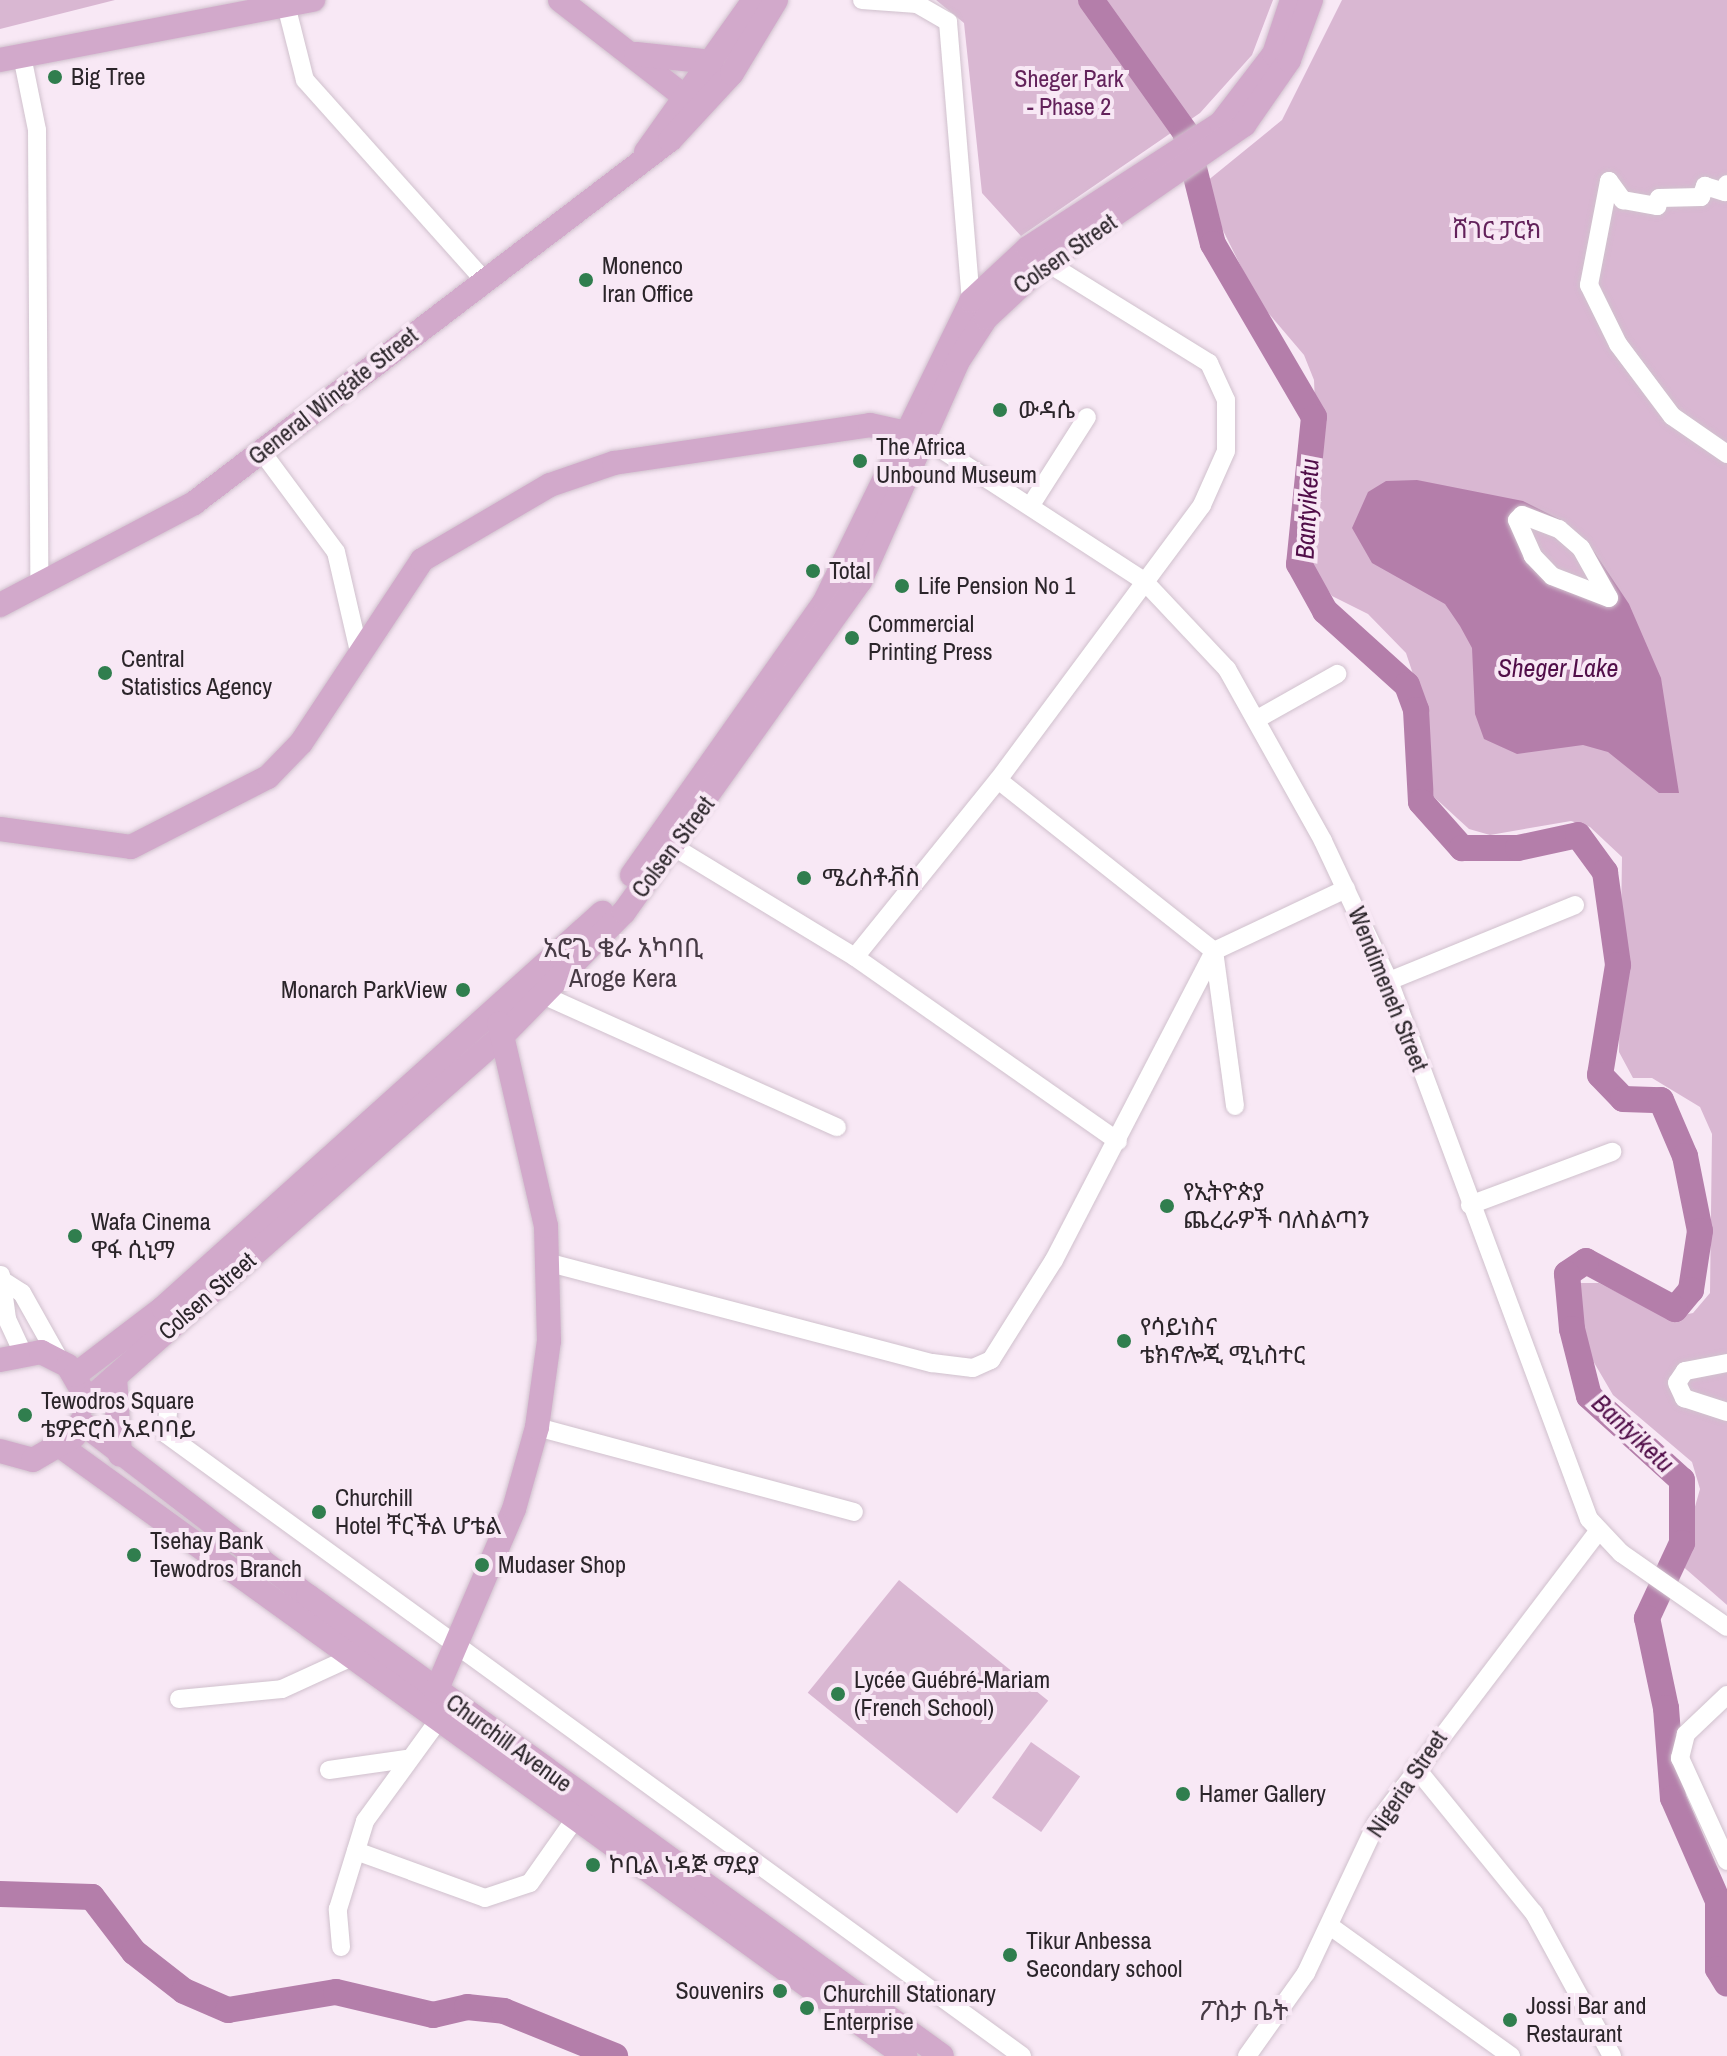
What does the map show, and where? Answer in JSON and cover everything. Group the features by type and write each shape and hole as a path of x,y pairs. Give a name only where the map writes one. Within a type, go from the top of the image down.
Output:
{"main road":[{"path":"11,58 313,0"},
{"path":"560,0 636,54 682,97 702,110"},
{"name":"General Wingate Street","path":"645,154 682,97 712,62 754,0"},
{"name":"General Wingate Street","path":"0,605 194,503 484,280 702,110 776,0"},
{"path":"1208,143 1257,83 1292,0"},
{"path":"11,1356 67,1367 163,1308 500,1024 618,907 805,633 916,434 971,301 1028,248 1133,193 1208,143 1271,91 1311,0"},
{"path":"636,54 712,62"},
{"name":"Colsen Street","path":"63,1448 83,1413 115,1377 500,1024 545,996 618,907 674,847 860,581 916,434 986,318 1046,262 1133,193"},
{"path":"0,829 107,850 171,830 285,762 358,647 422,560 550,485 614,463 870,425 916,434"},
{"path":"436,1691 514,1509 537,1427 550,1263 500,1024"},
{"path":"67,1367 83,1413"},
{"path":"115,1377 120,1455"},
{"name":"Churchill Avenue","path":"83,1413 120,1455 436,1691 942,2056"},
{"path":"0,1451 33,1460 63,1448"},
{"name":"Churchill Avenue","path":"63,1448 905,2056"}],"street":[{"path":"862,0 917,4 948,22 971,301"},
{"path":"286,5 305,80 484,280"},
{"path":"11,58 37,130 39,585"},
{"path":"1727,184 1725,192 1705,186 1701,197 1659,198 1657,206 1623,200 1609,181 1589,285 1618,344 1672,416 1727,454"},
{"path":"855,957 998,780 1215,485 1228,425 1221,378 1181,340 1046,262"},
{"path":"1031,505 1087,417"},
{"name":"Wendimeneh Street","path":"916,434 1031,505 1144,581 1211,648 1259,718 1389,981 1564,1461 1598,1532 1727,1627"},
{"path":"262,452 336,552 358,647"},
{"path":"1522,515 1559,529 1588,557 1609,598 1552,576 1533,556 1517,520 1522,515"},
{"path":"1259,718 1337,674"},
{"path":"998,780 1214,951 1235,1106"},
{"path":"674,847 855,957 1118,1141"},
{"path":"550,1263 879,1351 973,1368 1003,1349 1015,1331 1118,1141 1214,951 1346,889"},
{"path":"1389,981 1575,905"},
{"path":"545,996 837,1127"},
{"path":"1470,1205 1612,1152"},
{"path":"3,1277 22,1293 67,1367"},
{"path":"3,1277 11,1356"},
{"path":"1727,1363 1685,1371 1677,1383 1684,1398 1727,1412"},
{"path":"168,1412 166,1434 456,1649 1022,2056"},
{"path":"537,1427 854,1512"},
{"name":"Nigeria Street","path":"1247,2056 1292,1997 1330,1926 1376,1824 1598,1532"},
{"path":"179,1699 282,1689 352,1657"},
{"path":"1727,1695 1686,1734 1680,1758 1727,1861"},
{"path":"341,1947 338,1909 372,1805 438,1721"},
{"path":"329,1770 406,1759"},
{"path":"1416,1768 1534,1913 1612,2056"},
{"path":"356,1851 485,1898 530,1883 575,1819"},
{"path":"1330,1926 1511,2056"}],"green space":[{"path":"0,0 115,0 0,29"},
{"name":"Sheger Park - Phase 2","path":"936,0 1273,0 1252,55 1200,113 1021,236 982,193 964,23"},
{"name":"ሸገር ፓርክ","path":"1342,0 1727,0 1727,1605 1679,1563 1700,1489 1692,1462 1613,1395 1575,1330 1580,1283 1599,1283 1669,1318 1693,1313 1710,1293 1712,1134 1700,1107 1652,1078 1633,1078 1619,1052 1622,857 1590,827 1571,821 1490,835 1469,829 1434,797 1420,695 1406,653 1368,614 1332,596 1305,558 1300,528 1317,452 1314,380 1304,355 1258,301 1201,186 1282,120"},
{"path":"899,1580 1048,1701 957,1814 808,1693"},
{"path":"1031,1742 1080,1776 1041,1832 992,1798"}],"water":[{"name":"Sheger Lake","path":"1417,480 1523,501 1561,520 1595,553 1629,604 1661,678 1679,793 1659,793 1608,752 1583,745 1517,754 1484,739 1475,714 1472,648 1460,626 1445,604 1372,563 1352,528 1368,492 1386,481","holes":["1522,515 1581,548 1608,598 1552,576"]}],"waterway":[{"name":"Bantyiketu","path":"1091,0 1185,132 1213,244 1314,417 1299,564 1325,611 1407,685 1416,710 1421,802 1462,848 1518,848 1578,835 1605,872 1618,965 1600,1075 1623,1099 1661,1100 1685,1156 1700,1231 1691,1290 1675,1309 1586,1261 1567,1274 1572,1329 1589,1396 1682,1480 1682,1543 1647,1618 1666,1708 1673,1798 1718,1901 1718,1969 1727,1984"},
{"path":"0,1894 92,1897 134,1952 184,1991 228,2010 336,1992 433,2015 467,2007 504,2011 615,2056"}],"place":[{"name":"Big Tree","path":"55,77"},
{"name":"Monenco Iran Office","path":"586,280"},
{"name":"ውዳሴ","path":"1000,410"},
{"name":"The Africa Unbound Museum","path":"860,461"},
{"name":"Total","path":"813,571"},
{"name":"Life Pension No 1","path":"902,586"},
{"name":"Commercial Printing Press","path":"852,638"},
{"name":"Central Statistics Agency","path":"105,673"},
{"name":"ሜሪስቶቭስ","path":"804,878"},
{"name":"Monarch ParkView","path":"463,990"},
{"name":"የኢትዮጵያ ጨረራዎች ባለስልጣን","path":"1167,1206"},
{"name":"Wafa Cinema ዋፋ ሲኒማ","path":"75,1236"},
{"name":"የሳይነስና ቴክኖሎጂ ሚኒስተር","path":"1124,1341"},
{"name":"Tewodros Square ቴዎድሮስ አደባባይ","path":"25,1415"},
{"name":"Churchill Hotel ቸርችል ሆቴል","path":"319,1512"},
{"name":"Tsehay Bank Tewodros Branch","path":"134,1555"},
{"name":"Mudaser Shop","path":"482,1565"},
{"name":"Lycée Guébré-Mariam (French School)","path":"838,1694"},
{"name":"Hamer Gallery","path":"1183,1794"},
{"name":"ኮቢል ነዳጅ ማደያ","path":"593,1865"},
{"name":"Tikur Anbessa Secondary school","path":"1010,1955"},
{"name":"Souvenirs","path":"780,1991"},
{"name":"Churchill Stationary Enterprise","path":"807,2008"},
{"name":"Jossi Bar and Restaurant","path":"1510,2020"}],"district":[{"name":"አሮጌ ቄራ አካባቢ Aroge Kera","path":"623,963"},
{"name":"ፖስታ ቤት","path":"1244,2011"}]}
